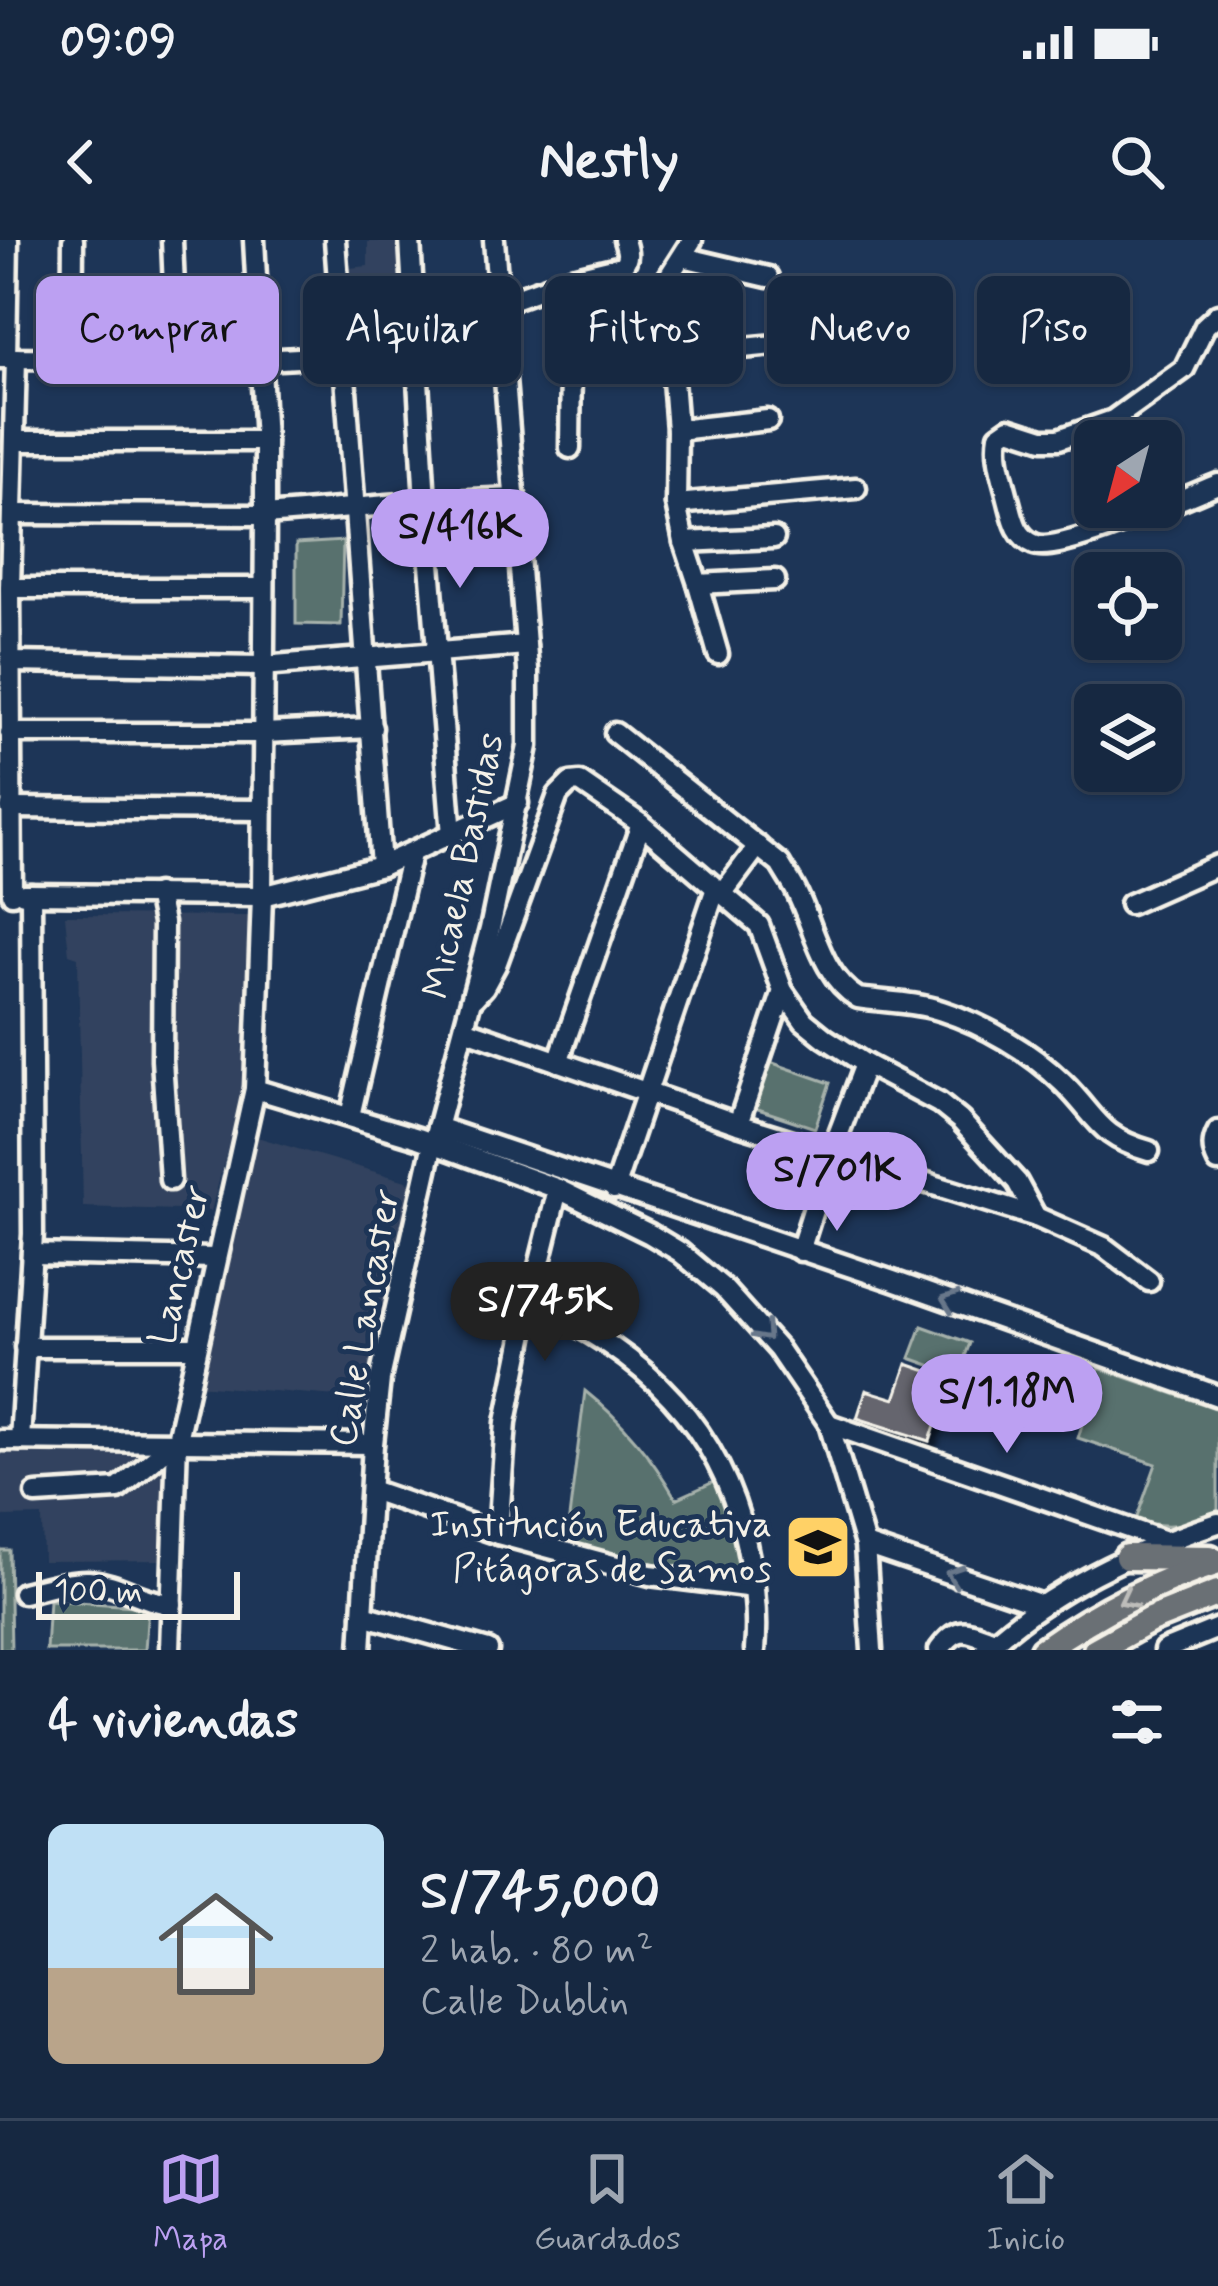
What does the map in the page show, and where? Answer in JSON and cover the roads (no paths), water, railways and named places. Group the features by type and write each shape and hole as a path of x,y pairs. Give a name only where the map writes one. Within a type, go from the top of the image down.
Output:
{"main road":[{"path":"1120,1560 1218,1560"},
{"path":"1042,1650 1128,1598 1218,1560"},
{"path":"1096,1650 1150,1620 1218,1593"}],"street":[{"path":"73,240 73,276"},
{"path":"172,240 173,276"},
{"name":"Lancaster","path":"254,240 256,276"},
{"path":"334,240 337,276"},
{"path":"410,240 412,276"},
{"name":"Micaela Bastidas","path":"494,240 497,276"},
{"path":"580,276 622,266 628,254 624,240"},
{"path":"669,276 687,249 767,277"},
{"path":"5,251 14,441 12,514 6,541 10,808 32,1254 25,1347 10,1440 373,1444"},
{"path":"1218,314 1204,326 1184,369 1113,420 1059,440 1009,428 999,435 996,451 1016,528 1032,544 1047,546 1096,532 1218,484"},
{"name":"Lancaster","path":"170,1650 177,1440 255,1089 262,896 262,384"},
{"path":"347,384 381,866"},
{"path":"418,384 452,835"},
{"name":"Micaela Bastidas","path":"435,1135 518,803 530,729 506,384"},
{"path":"570,448 571,384"},
{"path":"673,384 676,505 718,654"},
{"path":"676,430 768,420"},
{"path":"14,441 265,441"},
{"path":"676,505 856,488"},
{"path":"12,514 265,515 516,499"},
{"path":"684,542 774,538"},
{"path":"698,584 776,580"},
{"path":"10,588 264,588"},
{"path":"10,662 262,666 526,646"},
{"path":"10,734 372,728"},
{"path":"615,733 780,865 840,985 858,998 938,1009 983,1028 1063,1083 1099,1126 1126,1144 1149,1151"},
{"path":"471,1001 491,976 558,795 564,787 580,782 641,824 759,925 783,991 804,1021 865,1064 939,1103 960,1120 1017,1182 1036,1217"},
{"path":"14,894 262,896 381,866 518,803"},
{"path":"10,808 262,810"},
{"path":"558,1062 641,824"},
{"path":"614,1189 719,891 758,847"},
{"path":"350,1117 410,854"},
{"path":"1130,904 1218,866"},
{"path":"157,894 163,923 162,1060 170,1180"},
{"path":"738,1124 783,991"},
{"path":"464,1029 738,1124 1036,1217 1104,1247 1149,1281"},
{"path":"800,1251 865,1064"},
{"path":"255,1089 350,1117 435,1135 614,1189 1218,1396"},
{"path":"1218,1131 1213,1153 1218,1162"},
{"path":"435,1135 558,1189 680,1252 723,1288 778,1349 829,1424 865,1545 872,1650"},
{"name":"Calle Lancaster","path":"361,1650 380,1379 435,1135"},
{"path":"498,1534 506,1422 558,1189"},
{"path":"680,1252 702,1218"},
{"path":"32,1254 215,1258"},
{"path":"530,1303 608,1342 672,1397 697,1429 737,1506 754,1588 755,1650"},
{"path":"25,1347 196,1347"},
{"path":"829,1424 1166,1541"},
{"path":"842,1466 865,1436"},
{"path":"36,1494 118,1489 177,1440"},
{"path":"371,1490 498,1534 650,1575 754,1588"},
{"path":"1106,1519 1116,1536 1120,1560"},
{"path":"939,1650 959,1631 989,1646 1042,1605 1120,1560 1218,1523"},
{"path":"865,1545 1042,1605"},
{"path":"23,1593 88,1581 172,1604"},
{"path":"363,1615 478,1649"},
{"path":"1164,1650 1218,1628"}],"place":[{"name":"Institución Educativa Pitágoras de Samos","path":"818,1547"}]}
